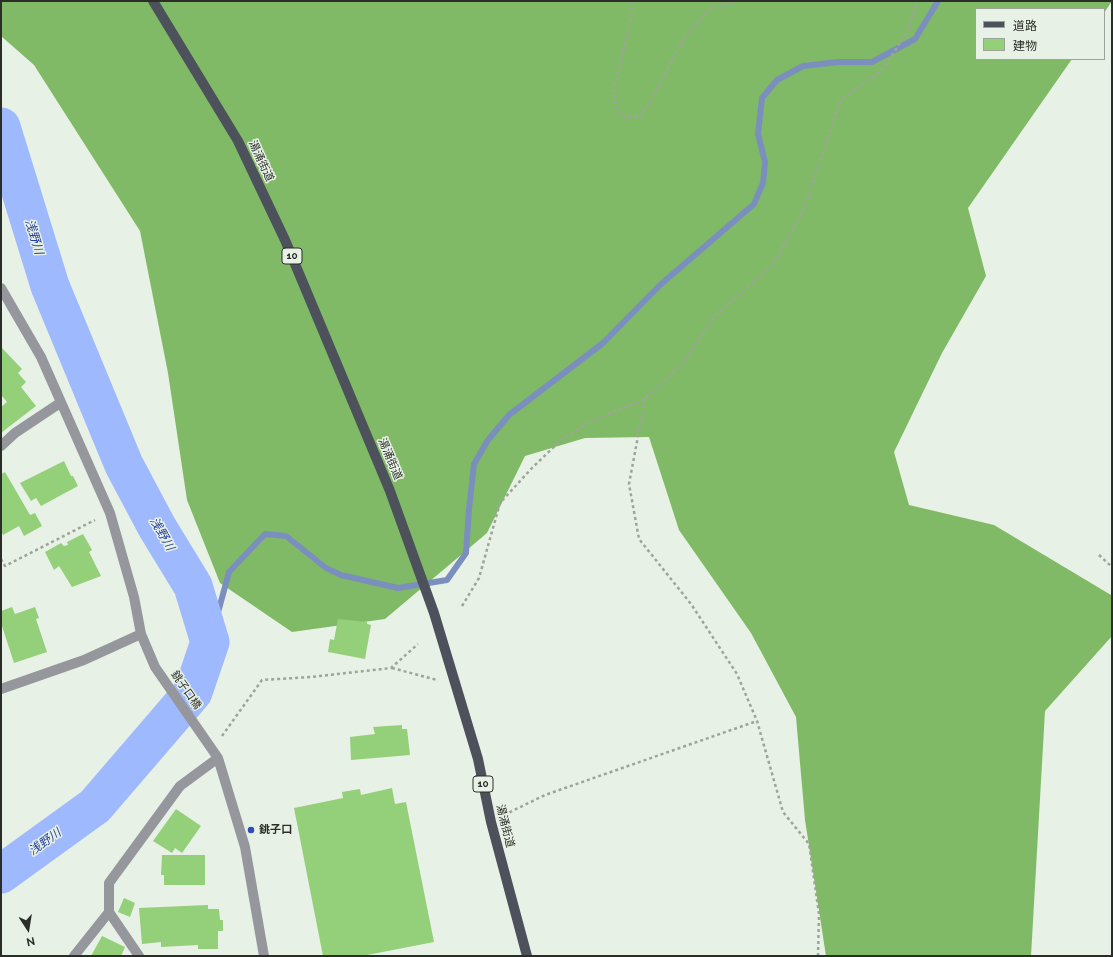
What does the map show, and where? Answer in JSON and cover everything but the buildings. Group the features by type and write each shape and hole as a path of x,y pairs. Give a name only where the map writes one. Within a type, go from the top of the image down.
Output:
{"main road":[{"name":"湯涌街道","path":"153,1 245,155 285,240 390,491 434,613 478,759 490,822 527,956"}],"street":[{"name":"銚子口橋","path":"1,288 41,357 60,404 110,513 134,597 141,634 155,667 198,727 218,758 245,846 264,956"},
{"path":"1,446 15,433 60,404"},
{"path":"1,689 84,660 141,634"},
{"path":"139,956 109,912 110,882 180,786 218,758"},
{"path":"74,956 109,912"}],"path":[{"path":"632,1 632,14 613,93 617,110 626,118 640,116 650,103 685,36 710,9 735,1"},
{"path":"462,606 479,578 500,503 532,468 561,440 589,422 645,399 682,364 716,315 772,266 803,212 840,101 884,68 908,30 917,1"},
{"path":"645,399 629,484 639,539 691,604 737,674 757,721 783,812 808,844 819,914 818,956"},
{"path":"1,558 5,566 110,513"},
{"path":"1099,555 1112,567"},
{"path":"391,668 418,644"},
{"path":"218,758 222,734 262,680 311,677 391,668 455,684"},
{"path":"490,822 545,795 757,721"}],"green space":[{"path":"1,1 1112,1 1105,12 1105,8 975,8 975,60 1071,60 968,208 986,276 942,353 894,452 909,505 994,525 1111,595 1112,636 1045,711 1031,956 826,956 805,820 796,717 751,633 679,530 649,437 585,438 525,456 487,533 385,619 292,632 220,583 187,500 168,373 140,231 34,65 1,36"}],"waterway":[{"path":"210,642 229,572 265,534 286,536 326,568 341,575 398,588 447,580 466,553 474,464 488,440 509,415 603,343 660,285 754,204 763,183 765,162 758,134 762,98 777,80 803,66 838,62 872,62 915,39 938,1"},
{"name":"浅野川","path":"1,127 50,286 124,465 157,527 193,586 210,642 193,692 95,806 1,874"}],"place":[{"name":"銚子口","path":"251,830"}]}
